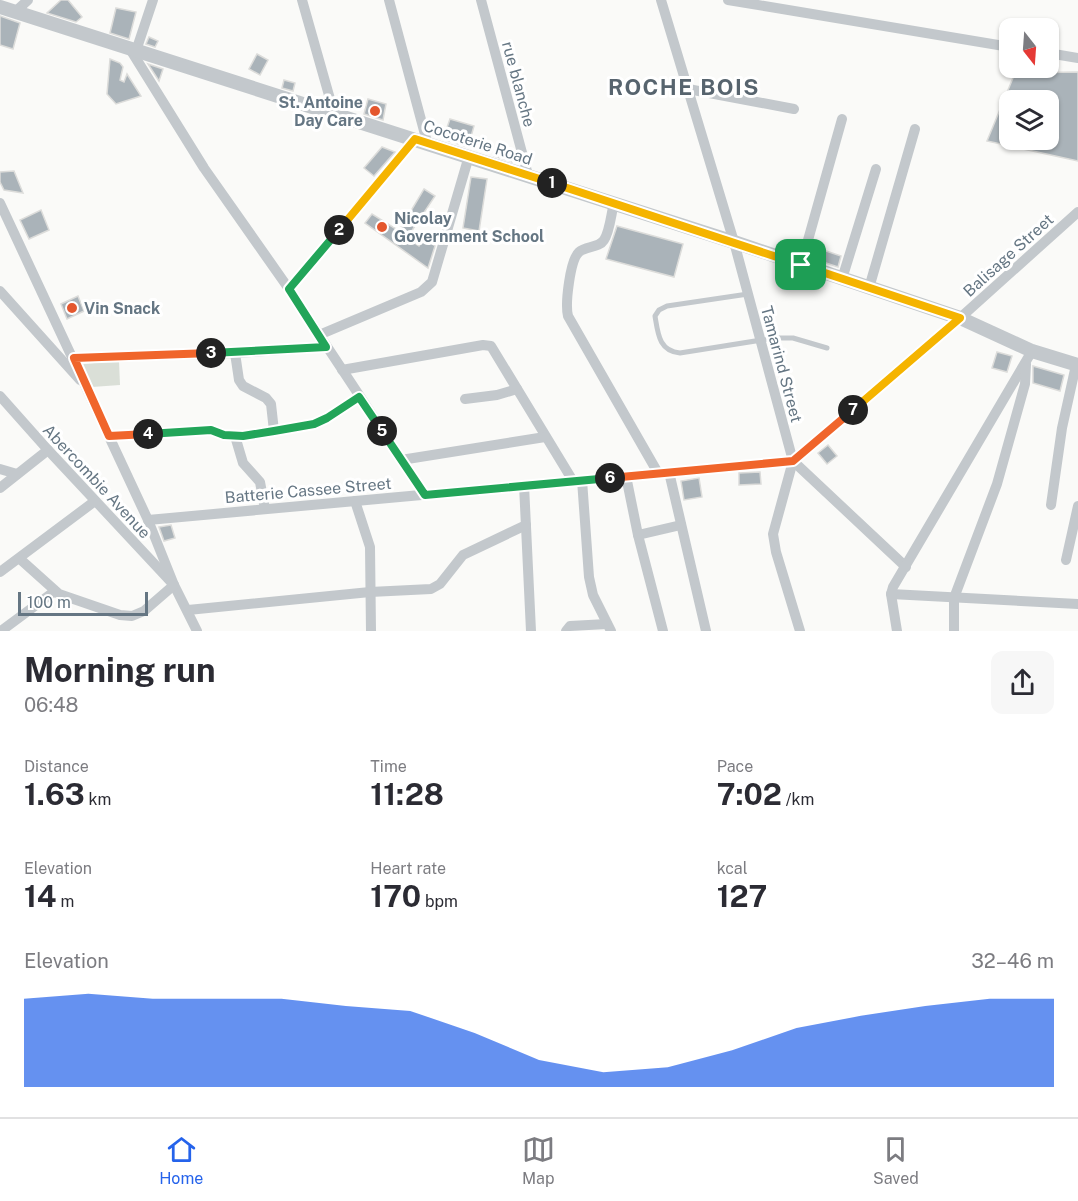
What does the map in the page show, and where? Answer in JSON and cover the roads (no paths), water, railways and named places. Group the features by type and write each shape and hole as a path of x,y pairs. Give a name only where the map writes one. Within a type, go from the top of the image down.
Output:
{"street":[{"path":"15,12 28,0"},
{"path":"153,0 133,50 204,168 289,289 425,495"},
{"path":"302,0 334,113"},
{"path":"289,289 421,141 389,0"},
{"name":"rue blanche","path":"481,0 528,175"},
{"name":"Tamarind Street","path":"661,0 734,242 793,461"},
{"path":"728,0 999,45"},
{"name":"Cocoterie Road","path":"0,7 734,242 960,318 1029,356 1077,365"},
{"path":"1059,55 1078,58"},
{"path":"688,89 794,109"},
{"path":"801,265 842,119"},
{"path":"869,288 915,129"},
{"path":"319,335 421,292 432,282 469,156"},
{"path":"842,279 876,169"},
{"path":"0,203 148,520 174,585 198,631"},
{"path":"614,203 604,240 598,245 581,250 575,256 566,305 568,316 664,473 681,525 706,631"},
{"name":"Balisage Street","path":"793,461 960,318 1078,212"},
{"path":"0,291 84,385"},
{"path":"342,370 491,346 545,436 578,481 589,577 593,595 609,627 570,626 566,631"},
{"path":"74,358 235,353 326,347"},
{"path":"235,353 239,381 243,386 266,398 271,404 274,431"},
{"path":"897,631 891,594 893,587 1029,356"},
{"path":"954,631 954,598 1006,455 1025,384 1029,356"},
{"path":"1051,505 1062,428 1077,365"},
{"path":"465,399 497,395 517,389"},
{"name":"Abercombie Avenue","path":"0,396 174,585"},
{"path":"109,436 211,430 235,436 274,431 314,424 359,397"},
{"path":"235,436 243,463 260,482 265,509"},
{"path":"401,460 545,436"},
{"path":"0,488 48,450"},
{"path":"800,631 776,552 773,534 793,461 906,567"},
{"name":"Batterie Cassee Street","path":"148,520 793,461"},
{"path":"0,469 17,474"},
{"path":"626,476 638,535 663,631"},
{"path":"524,485 531,631"},
{"path":"0,572 95,501"},
{"path":"355,501 370,547 371,631"},
{"path":"1066,560 1078,506"},
{"path":"188,610 370,592 432,589 440,584 463,555 526,525"},
{"path":"638,535 681,525"},
{"path":"20,559 63,597 120,615 132,616 144,611 174,585"},
{"path":"1,631 55,591"},
{"path":"891,594 1078,604"}],"lane":[{"path":"748,294 667,306 659,310 655,316 658,336 664,348 680,353 774,338 793,338 827,348"}],"place":[{"name":"St. Antoine Day Care","path":"375,111"},
{"name":"Nicolay Government School","path":"382,227"},
{"name":"Vin Snack","path":"72,308"}],"district":[{"name":"ROCHE BOIS","path":"684,87"}]}
